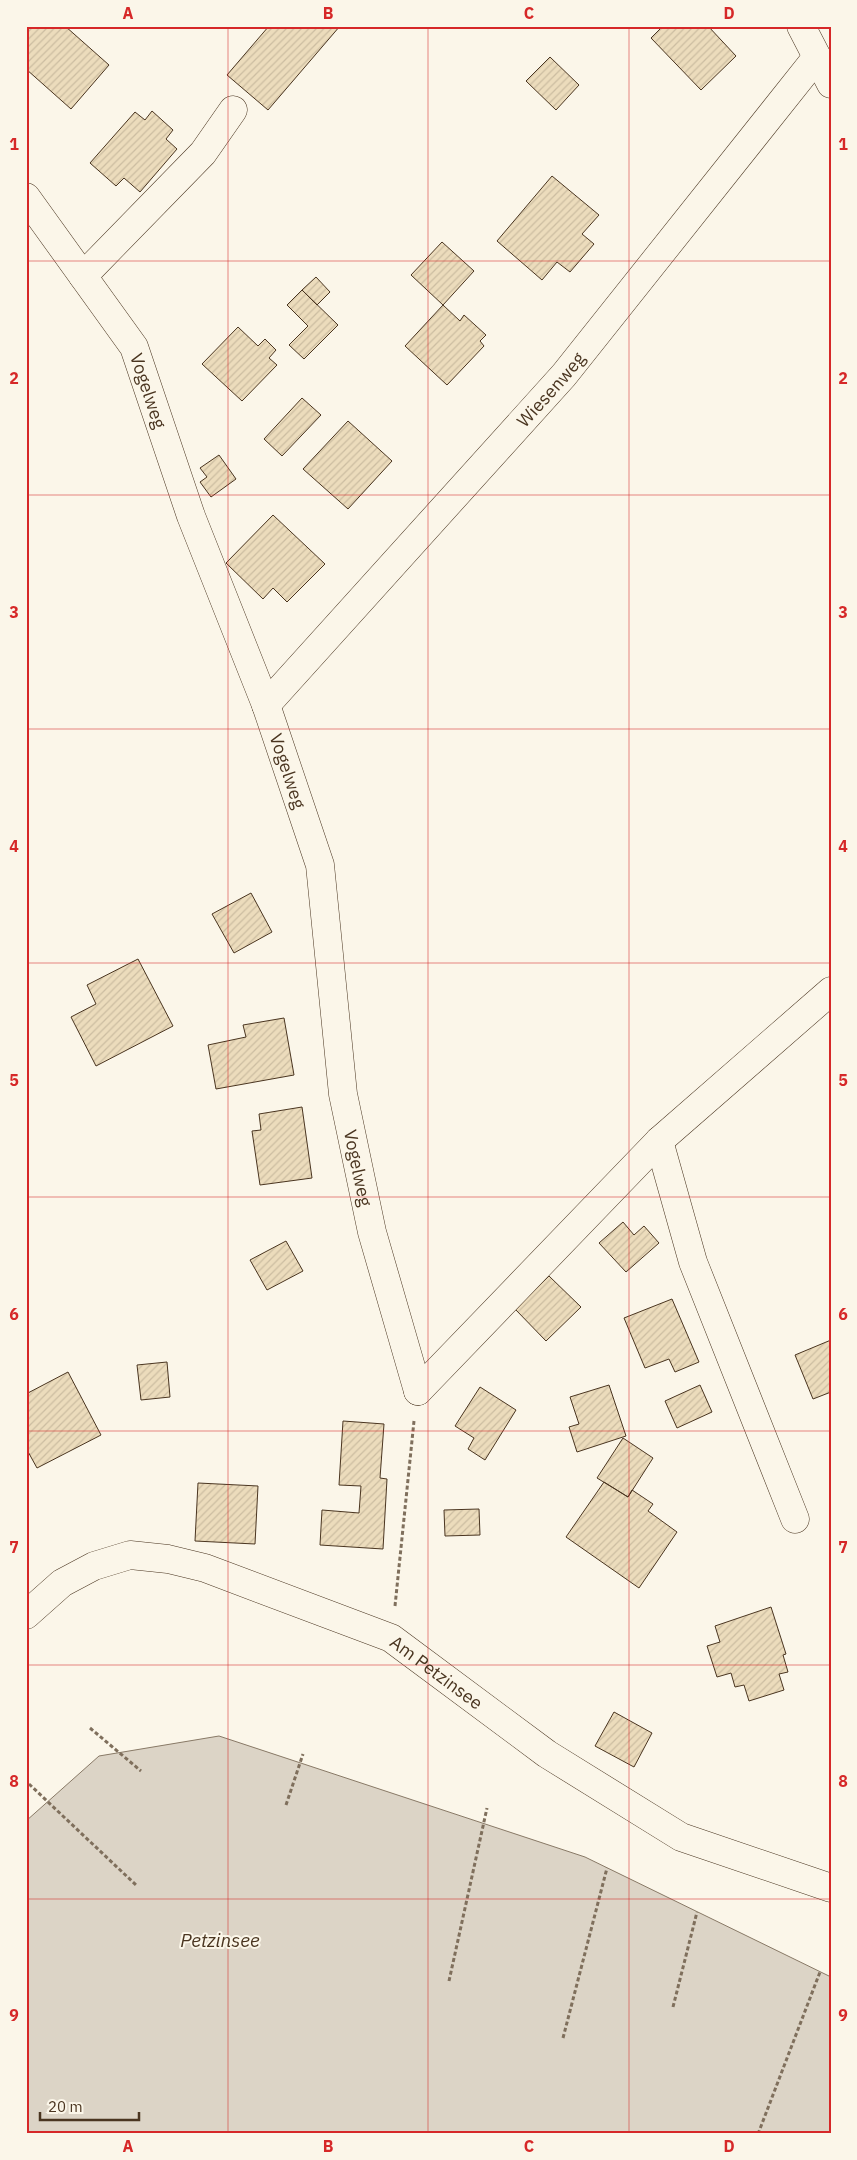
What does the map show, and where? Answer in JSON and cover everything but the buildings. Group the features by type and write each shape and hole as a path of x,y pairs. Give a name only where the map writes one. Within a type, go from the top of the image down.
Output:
{"street":[{"path":"801,26 831,84"},
{"name":"Wiesenweg","path":"266,705 564,375 817,57"},
{"path":"83,276 203,153 233,110"},
{"name":"Vogelweg","path":"26,197 134,347 191,516 266,705 320,865 343,1094 372,1232 418,1391"},
{"path":"418,1391 659,1141 831,992"},
{"path":"659,1141 693,1262 794,1519"},
{"name":"Am Petzinsee","path":"26,1615 62,1583 94,1566 130,1555 168,1558 205,1568 392,1638 547,1754 681,1837 831,1888"}],"path":[{"path":"392,1638 418,1391"},
{"path":"90,1728 141,1770"},
{"path":"286,1805 303,1754"},
{"path":"29,1784 136,1885"},
{"path":"449,1981 488,1808"},
{"path":"563,2038 606,1868"},
{"path":"673,2006 697,1912"},
{"path":"758,2134 820,1972"}],"water":[{"name":"Petzinsee","path":"219,1736 585,1857 831,1977 831,2134 26,2134 26,1821 99,1756"}]}
